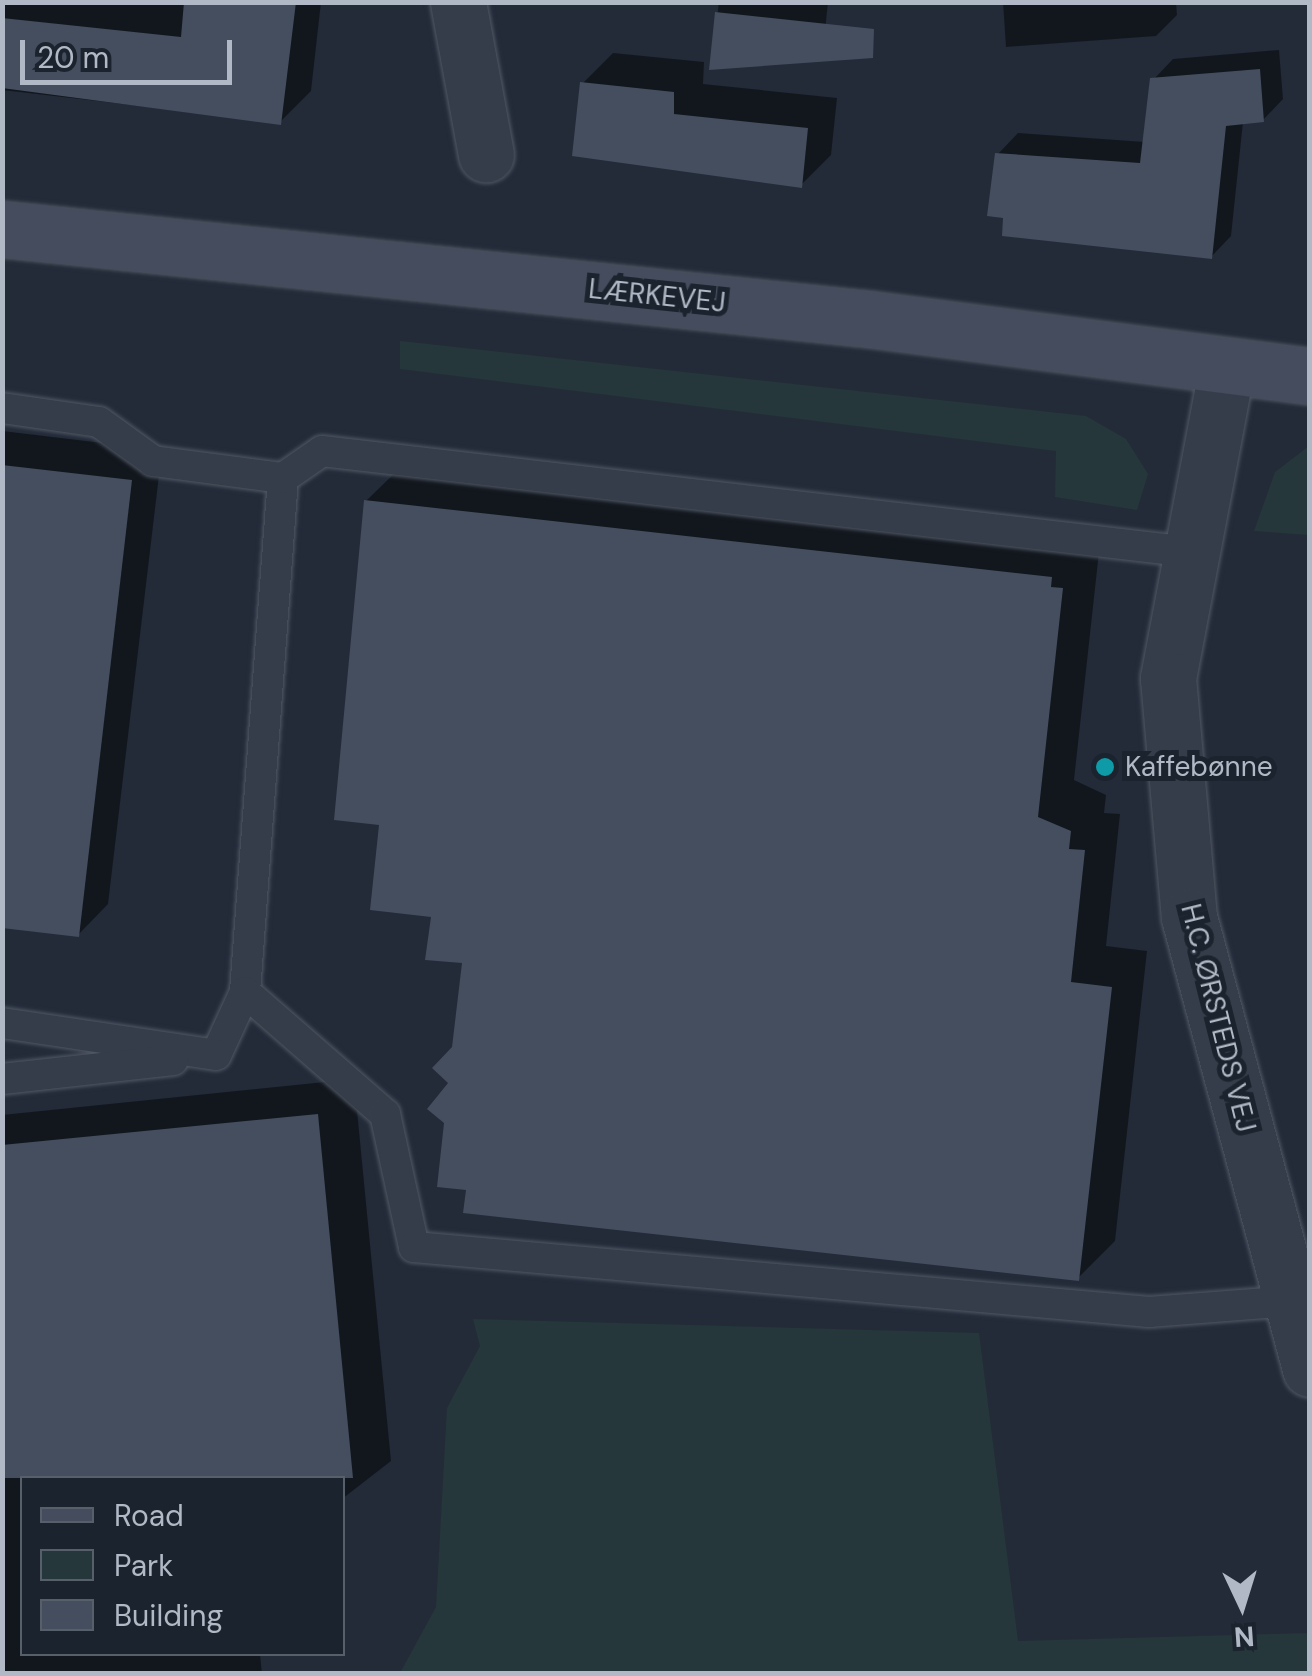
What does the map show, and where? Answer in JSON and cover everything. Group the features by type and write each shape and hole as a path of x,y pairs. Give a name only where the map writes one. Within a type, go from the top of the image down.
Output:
{"street":[{"path":"458,2 486,154"},
{"name":"LÆRKEVEJ","path":"2,229 869,318 1310,376"},
{"name":"H.C. ØRSTEDS VEJ","path":"1226,366 1168,678 1189,918 1310,1369"}],"lane":[{"path":"2,408 99,422 153,461 283,478 322,451 1192,552"},
{"path":"216,1055 245,992 283,478"},
{"path":"245,992 385,1114 414,1247 1149,1312 1291,1301"},
{"path":"2,1023 216,1055"},
{"path":"2,1079 216,1055"}],"green space":[{"path":"400,341 1086,416 1126,439 1148,474 1137,510 1055,497 1056,451 400,369"},
{"path":"1309,446 1309,535 1254,531 1275,472"},
{"path":"473,1319 979,1333 1018,1641 1309,1633 1309,1673 400,1673 436,1607 447,1408 480,1346"}],"building":[{"path":"184,2 296,2 281,125 2,88 2,18 181,37"},
{"path":"715,12 874,29 873,58 709,70"},
{"path":"1260,69 1264,122 1226,126 1212,259 1002,236 1003,218 987,216 995,153 1140,163 1150,78"},
{"path":"580,82 674,92 674,114 808,128 802,188 572,156"},
{"path":"2,465 132,480 79,937 2,928"},
{"path":"364,500 1052,577 1051,587 1063,588 1038,817 1071,831 1069,849 1085,850 1071,982 1112,987 1079,1281 463,1213 466,1190 437,1187 444,1123 427,1109 448,1083 432,1068 452,1047 462,963 425,960 431,917 370,910 379,825 334,820"},
{"path":"318,1114 353,1478 2,1478 2,1145"}],"place":[{"name":"Kaffebønne","path":"1105,767"}]}
